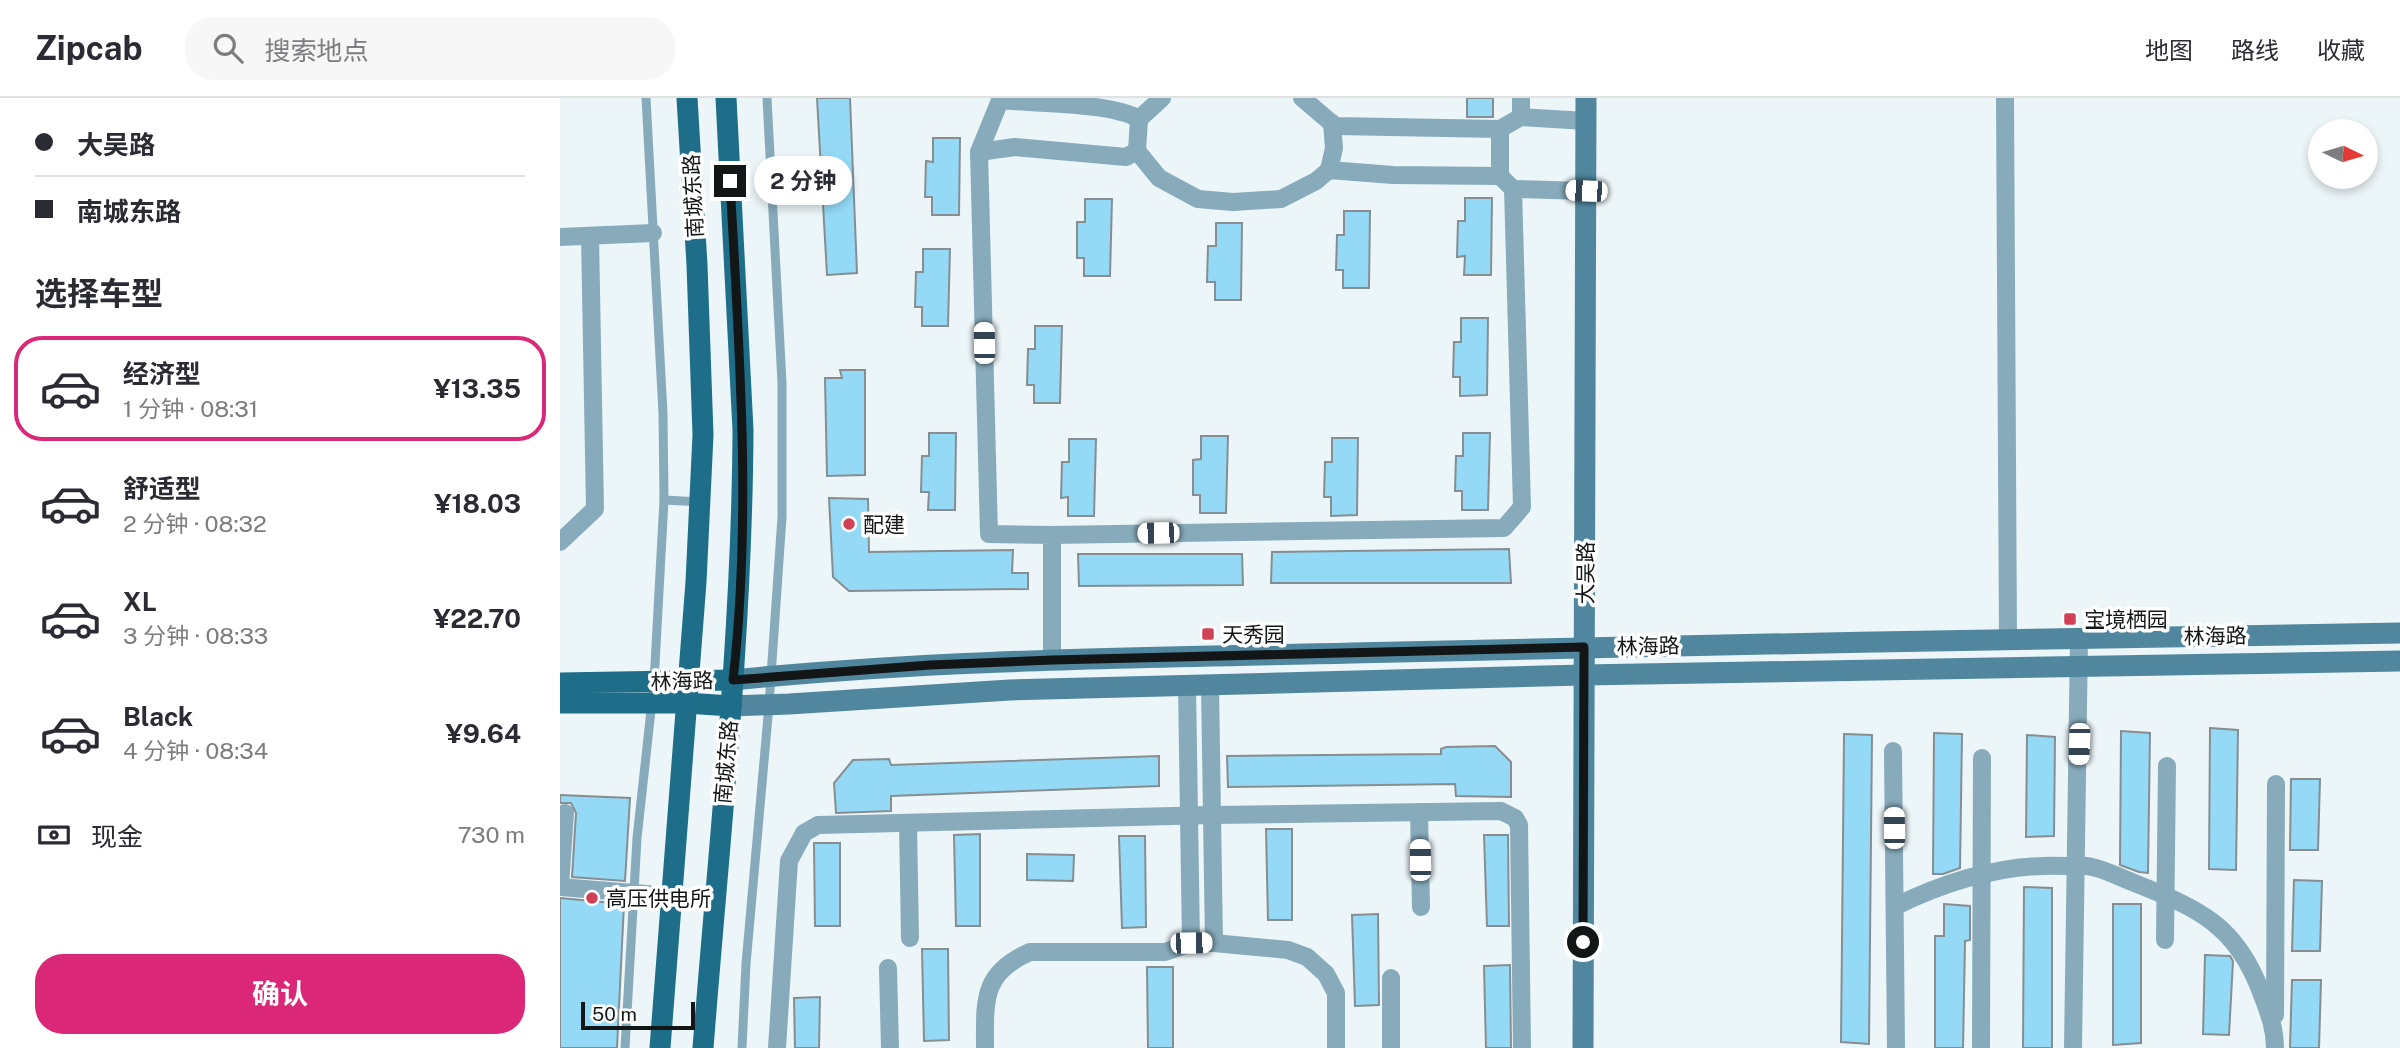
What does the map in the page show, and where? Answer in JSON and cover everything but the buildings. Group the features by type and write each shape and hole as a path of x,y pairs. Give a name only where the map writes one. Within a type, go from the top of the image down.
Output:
{"main road":[{"name":"南城东路","path":"660,1048 701,502 703,435 698,278 687,98"},
{"name":"南城东路","path":"703,1048 733,680 741,542 743,430 726,98"},
{"name":"大吴路","path":"1583,1048 1586,98"},
{"name":"林海路","path":"560,703 687,692 733,680 770,676 1052,660 1584,647 2400,634"},
{"name":"林海路","path":"687,692 731,706 1010,690 1583,675 2400,662"},
{"name":"林海路","path":"560,683 652,693"}],"street":[{"path":"1162,98 1139,119 1138,151 1159,178 1198,199 1233,202 1281,199 1316,181 1329,170 1334,148 1332,123"},
{"path":"1302,98 1335,127 1500,129 1521,117 1586,121"},
{"path":"1521,98 1521,117"},
{"path":"2005,98 2008,640"},
{"path":"1139,119 1127,112 1098,107 1000,99 979,152 989,534 1504,528 1522,507 1506,182 1500,129"},
{"path":"979,152 1014,147 1126,157 1138,151"},
{"path":"1329,170 1506,182 1586,191"},
{"path":"560,237 653,233"},
{"path":"560,542 595,509 590,236"},
{"path":"1052,535 1052,660"},
{"path":"2073,1048 2079,639"},
{"path":"1210,686 1214,943"},
{"path":"1187,687 1191,943"},
{"path":"1893,751 1896,1048"},
{"path":"1980,1048 1982,758"},
{"path":"2165,940 2167,766"},
{"path":"2275,1048 2276,784"},
{"path":"777,1048 789,862 804,833 818,825 1212,814 1501,811 1516,818 1519,825 1522,1048"},
{"path":"1419,812 1420,907"},
{"path":"565,813 560,886 671,896"},
{"path":"908,823 910,938"},
{"path":"1896,906 1935,888 1982,874 2020,867 2092,867 2166,896 2213,921 2240,947 2275,1028"},
{"path":"985,1048 985,1003 995,975 1012,960 1030,951 1166,952 1191,943 1214,943 1288,950 1307,957 1326,974 1336,993 1336,1048"},
{"path":"888,968 890,1048"},
{"path":"1391,978 1391,1048"}],"lane":[{"path":"625,1048 637,838 652,693 664,500 663,413 646,98"},
{"path":"742,1048 746,964 769,705 782,517 782,383 767,98"},
{"path":"664,500 701,502"}],"place":[{"name":"配建","path":"849,524"},
{"name":"宝境栖园","path":"2070,619"},
{"name":"天秀园","path":"1208,634"},
{"name":"高压供电所","path":"592,898"}],"route":[{"path":"730,181 743,430 741,542 733,680 930,665 1052,660 1584,647 1583,942"}]}
